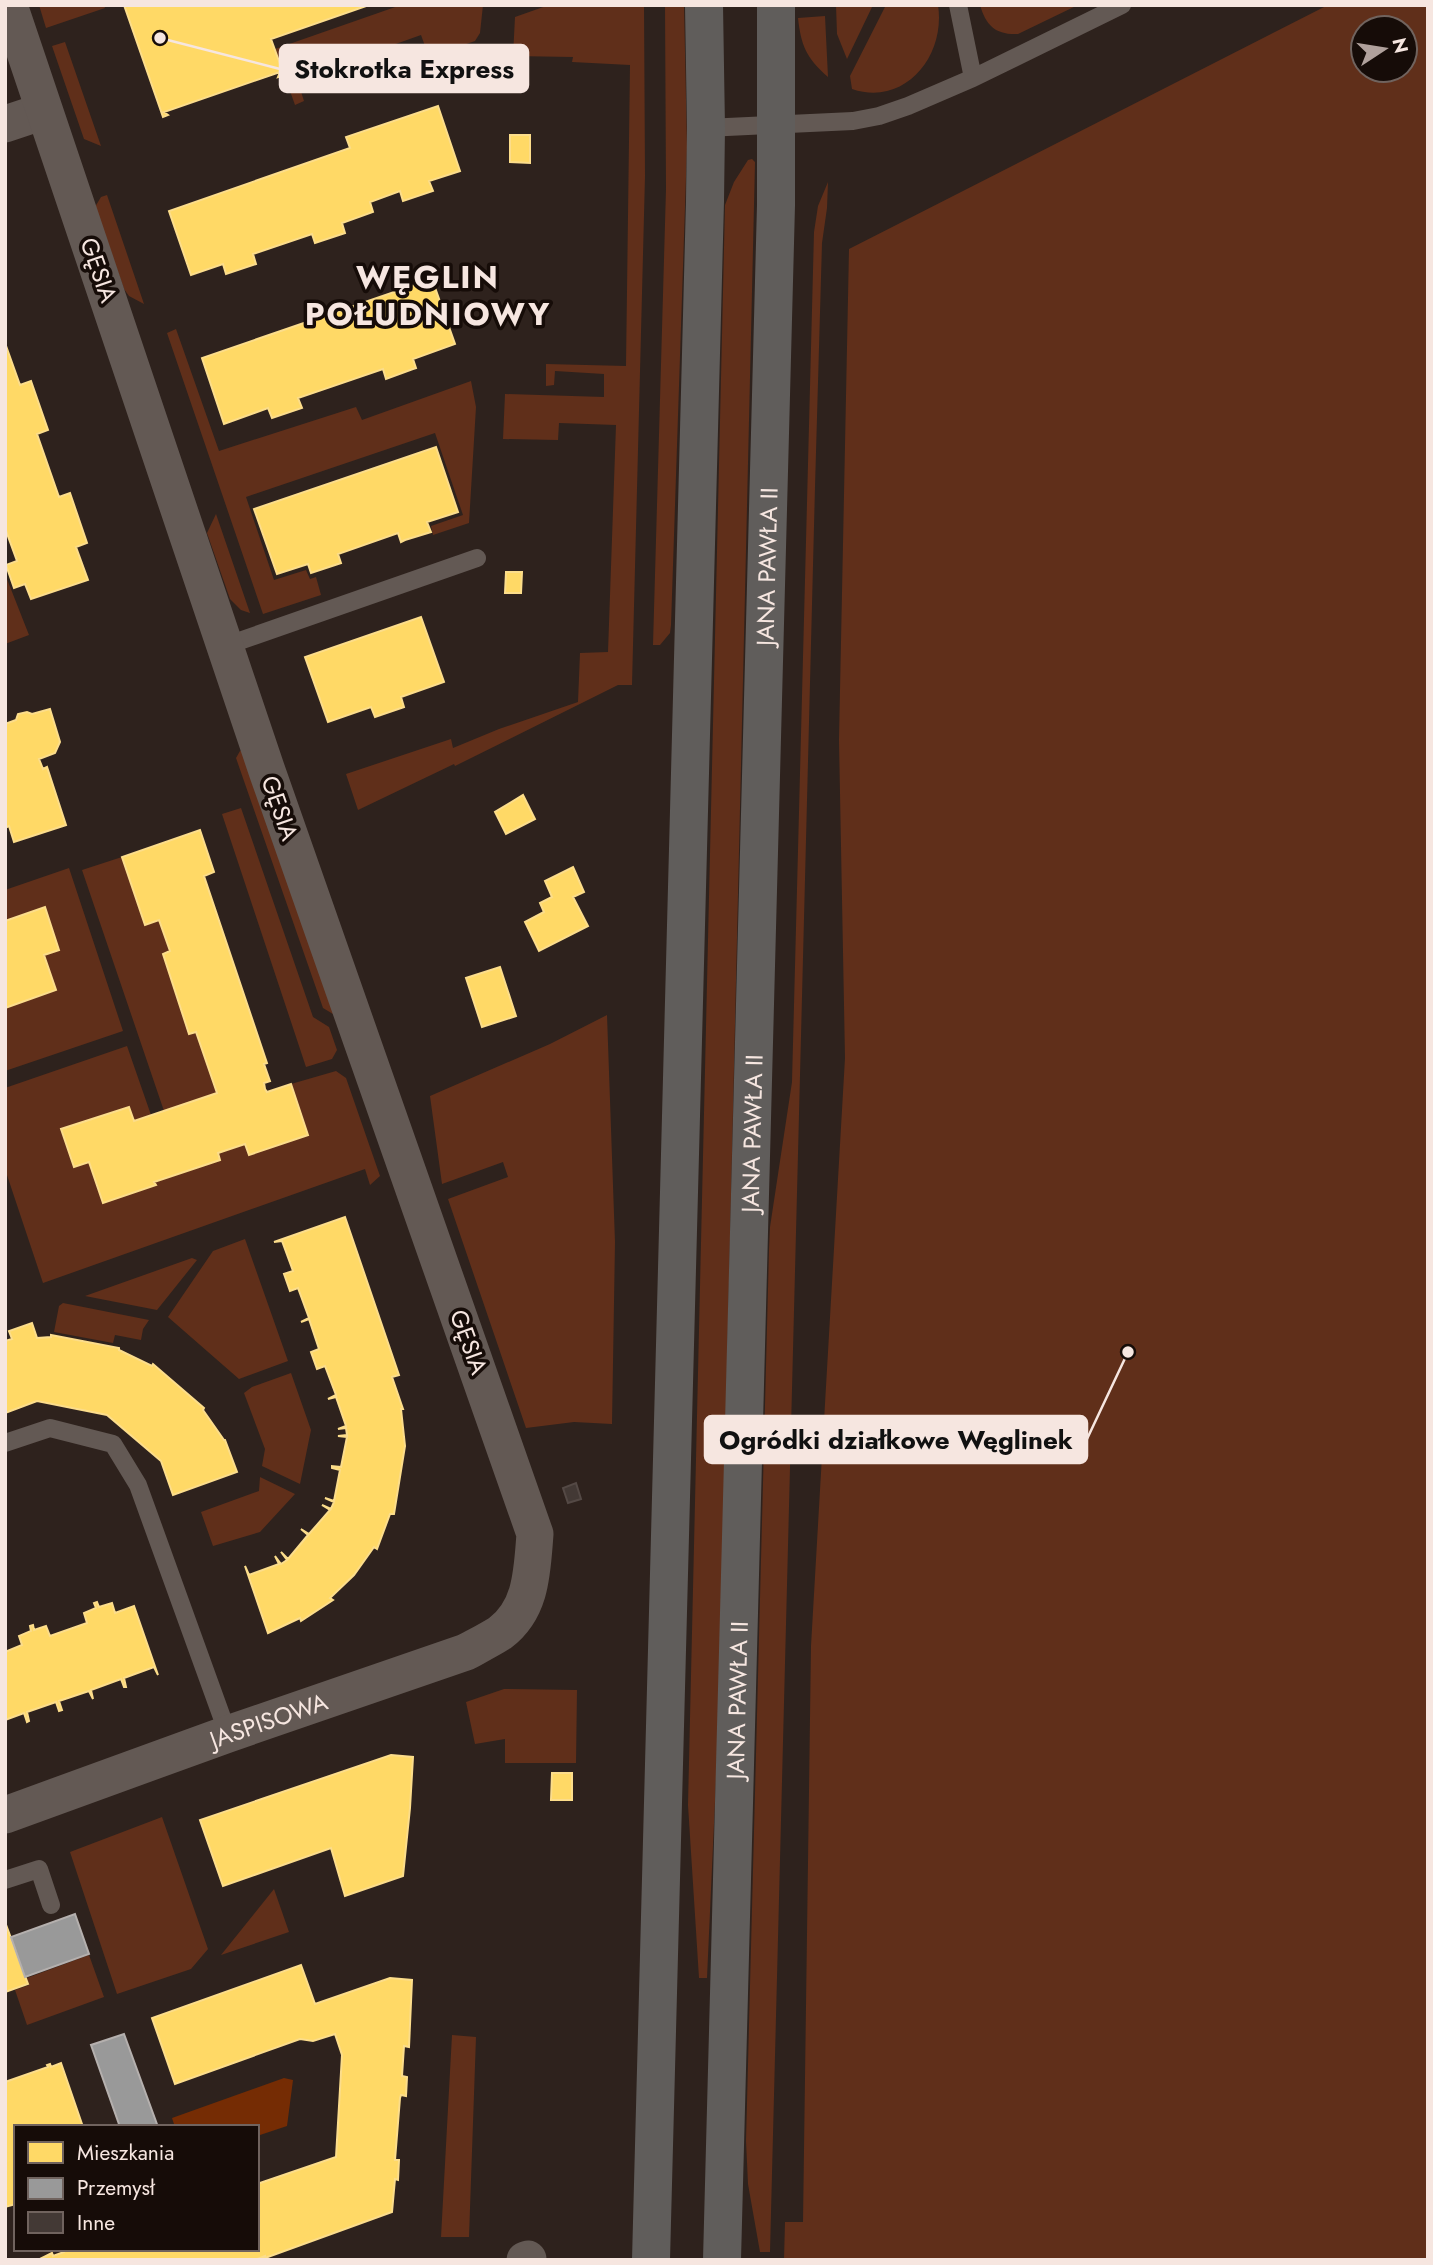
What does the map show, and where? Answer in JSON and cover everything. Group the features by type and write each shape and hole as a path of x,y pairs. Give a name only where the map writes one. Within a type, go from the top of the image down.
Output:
{"main road":[{"path":"651,2260 706,128 704,5"},
{"name":"JANA PAWŁA II","path":"722,2260 777,125 776,5"}],"street":[{"name":"GĘSIA","path":"9,5 324,936 535,1534 531,1579 522,1609"},
{"path":"5,124 44,111"},
{"name":"JASPISOWA","path":"5,1815 228,1734 467,1652 501,1632 522,1609"}],"lane":[{"path":"958,5 973,78"},
{"path":"706,128 853,121 879,116 936,95 1122,5"},
{"path":"225,646 477,558"},
{"path":"5,1443 50,1428 113,1444 138,1485 228,1734"},
{"path":"5,1880 39,1868 51,1905"}],"shaded area":[{"path":"39,5 104,5 105,8 46,28"},
{"path":"401,5 483,5 480,33 475,41 429,57 421,35 297,79 304,101 295,105 275,49"},
{"path":"549,5 644,5 645,176 632,685 618,685 455,766 454,764 358,810 346,774 451,739 453,748 578,702 580,653 608,652 616,425 559,423 558,440 503,439 505,394 604,397 604,374 555,371 554,385 546,386 546,364 626,366 630,65 572,62 573,57 513,56 515,17"},
{"path":"665,5 684,5 687,147 671,625 670,633 660,645 653,645 666,189"},
{"path":"836,5 873,5 847,59 837,34"},
{"path":"886,5 938,5 939,24 935,42 918,73 905,84 889,91 871,93 852,89 850,76"},
{"path":"980,5 1078,5 1018,34 1004,33 993,28 985,19"},
{"path":"1328,5 1428,5 1428,2260 784,2260 785,2222 803,2222 811,1646 845,1058 839,740 849,249"},
{"path":"825,16 828,77 814,64 806,50 798,18"},
{"path":"65,42 101,146 84,139 52,46"},
{"path":"748,160 755,162 719,1713 707,1978 699,1978 688,1805 725,205 734,182"},
{"path":"828,182 822,243 815,487 770,2252 760,2252 748,2184 746,2141 769,1250 770,1227 792,1082 814,232 818,206"},
{"path":"107,195 144,304 129,296 124,289 95,207 101,197"},
{"path":"176,329 219,451 356,407 362,420 471,381 476,407 469,523 433,535 431,526 463,515 435,433 246,497 274,580 306,570 310,579 316,577 321,595 263,614 167,333"},
{"path":"216,514 250,613 241,610 230,599 207,533"},
{"path":"5,574 29,635 5,644"},
{"path":"244,749 338,1017 323,1008 236,758"},
{"path":"241,808 313,1017 329,1027 337,1050 332,1059 306,1067 222,814"},
{"path":"122,857 145,924 159,920 170,951 163,954 189,1034 196,1032 217,1093 164,1111 82,870"},
{"path":"69,868 123,1031 5,1071 5,1008 56,990 44,955 59,950 45,907 5,921 5,890"},
{"path":"607,1015 615,1242 612,1424 574,1422 526,1428 448,1199 508,1177 503,1162 442,1184 430,1096 550,1044"},
{"path":"127,1046 151,1115 134,1121 129,1107 61,1130 74,1167 89,1162 155,1185 154,1182 245,1144 249,1155 308,1135 291,1084 336,1071 346,1078 380,1176 370,1185 365,1169 43,1283 5,1169 5,1088"},
{"path":"245,1239 288,1361 239,1379 168,1317 213,1251"},
{"path":"192,1258 197,1260 157,1310 85,1296"},
{"path":"63,1303 149,1320 143,1329 141,1340 115,1335 113,1343 54,1332 59,1306"},
{"path":"291,1373 311,1430 300,1484 262,1466 265,1449 244,1393 252,1387"},
{"path":"260,1477 295,1494 260,1532 213,1546 201,1512 259,1491"},
{"path":"504,1689 577,1690 576,1763 505,1763 505,1739 475,1744 466,1702"},
{"path":"162,1817 208,1949 191,1969 117,1994 70,1852"},
{"path":"274,1889 289,1932 221,1955"},
{"path":"89,1955 104,1997 27,2025 15,1990 29,1985 27,1978"},
{"path":"452,2035 476,2037 469,2237 441,2237"},
{"path":"284,2078 293,2080 287,2126 259,2135 259,2125 174,2125 172,2118"}],"building: Mieszkania":[{"path":"124,5 369,5 271,39 284,75 278,77 280,72 164,112 168,115 163,117"},
{"path":"438,106 460,171 429,181 433,191 403,201 400,191 370,202 373,212 342,223 345,233 315,243 312,234 253,254 256,264 226,274 223,264 191,275 169,211 350,148 346,137"},
{"path":"510,135 530,135 530,163 510,162"},
{"path":"432,279 455,344 413,359 416,368 386,379 383,369 298,398 302,408 272,418 268,408 224,424 202,358"},
{"path":"5,343 20,385 31,381 48,430 37,434 59,497 70,493 87,543 76,547 88,580 31,599 25,584 14,588 6,565 17,561 5,528"},
{"path":"436,447 458,512 427,522 431,532 401,542 398,533 338,554 341,563 311,573 308,564 277,574 254,509"},
{"path":"506,572 522,572 521,593 505,593"},
{"path":"421,617 444,682 401,697 404,707 375,717 371,707 328,722 305,657"},
{"path":"50,709 60,742 55,753 39,759 43,769 47,767 66,825 14,842 9,826 5,828 5,724 16,720 18,714 32,714"},
{"path":"523,795 535,819 506,834 495,812"},
{"path":"200,830 214,872 204,876 267,1063 264,1064 270,1081 264,1083 265,1089 267,1092 291,1084 308,1135 249,1155 245,1144 218,1153 220,1160 154,1182 156,1185 103,1203 89,1162 74,1167 61,1129 129,1107 134,1121 217,1093 196,1032 189,1034 163,954 170,951 159,920 145,925 122,857"},
{"path":"573,867 584,892 573,897 588,926 539,951 525,922 544,912 540,903 552,897 545,881"},
{"path":"45,907 59,950 44,955 56,990 5,1008 5,921"},
{"path":"500,967 516,1016 482,1027 466,978"},
{"path":"345,1217 399,1375 392,1377 403,1409 405,1446 394,1514 390,1514 377,1549 374,1547 354,1575 330,1598 333,1600 301,1621 300,1618 268,1633 245,1566 249,1575 279,1564 275,1556 281,1564 287,1560 281,1552 288,1559 308,1535 301,1529 309,1534 330,1510 322,1505 331,1509 334,1502 325,1498 334,1501 340,1470 332,1466 341,1467 347,1437 338,1436 347,1435 346,1428 338,1429 346,1426 336,1397 328,1399 336,1395 325,1366 317,1369 311,1352 319,1349 309,1319 301,1322 309,1318 298,1288 290,1291 284,1274 293,1271 282,1241 274,1242"},
{"path":"32,1323 37,1338 51,1335 119,1348 152,1366 153,1364 204,1408 225,1440 237,1472 173,1495 161,1461 107,1415 37,1401 5,1413 5,1341 12,1339 9,1331"},
{"path":"97,1602 99,1607 112,1603 115,1613 134,1606 158,1675 154,1667 124,1678 126,1687 121,1679 91,1690 93,1699 89,1691 59,1701 62,1710 59,1711 56,1702 27,1712 27,1722 24,1713 5,1720 5,1652 22,1645 19,1636 31,1631 30,1626 33,1625 34,1630 46,1626 50,1636 87,1623 84,1613 96,1608 94,1603"},
{"path":"391,1755 413,1757 403,1876 345,1896 331,1848 223,1886 200,1820"},
{"path":"552,1773 572,1773 572,1800 551,1800"},
{"path":"5,1922 28,1984 5,1992"},
{"path":"301,1965 315,2004 390,1978 412,1980 409,2047 404,2046 402,2076 407,2077 406,2096 401,2095 400,2098 395,2160 399,2160 398,2180 395,2179 392,2212 255,2260 38,2260 64,2251 259,2251 259,2183 336,2157 342,2055 335,2034 313,2041 300,2039 175,2084 152,2018"},
{"path":"61,2063 82,2125 14,2125 14,2205 5,2207 5,2082 50,2064 51,2067"}],"building: Przemysł":[{"path":"75,1914 89,1954 25,1977 11,1937"},
{"path":"124,2034 157,2125 119,2125 91,2045"}],"building: Inne":[{"path":"576,1483 581,1499 568,1503 563,1488"}],"place":[{"name":"Stokrotka Express","path":"160,38"},
{"name":"Ogródki działkowe Węglinek","path":"1128,1352"}],"district":[{"name":"WĘGLIN POŁUDNIOWY","path":"428,296"}]}
